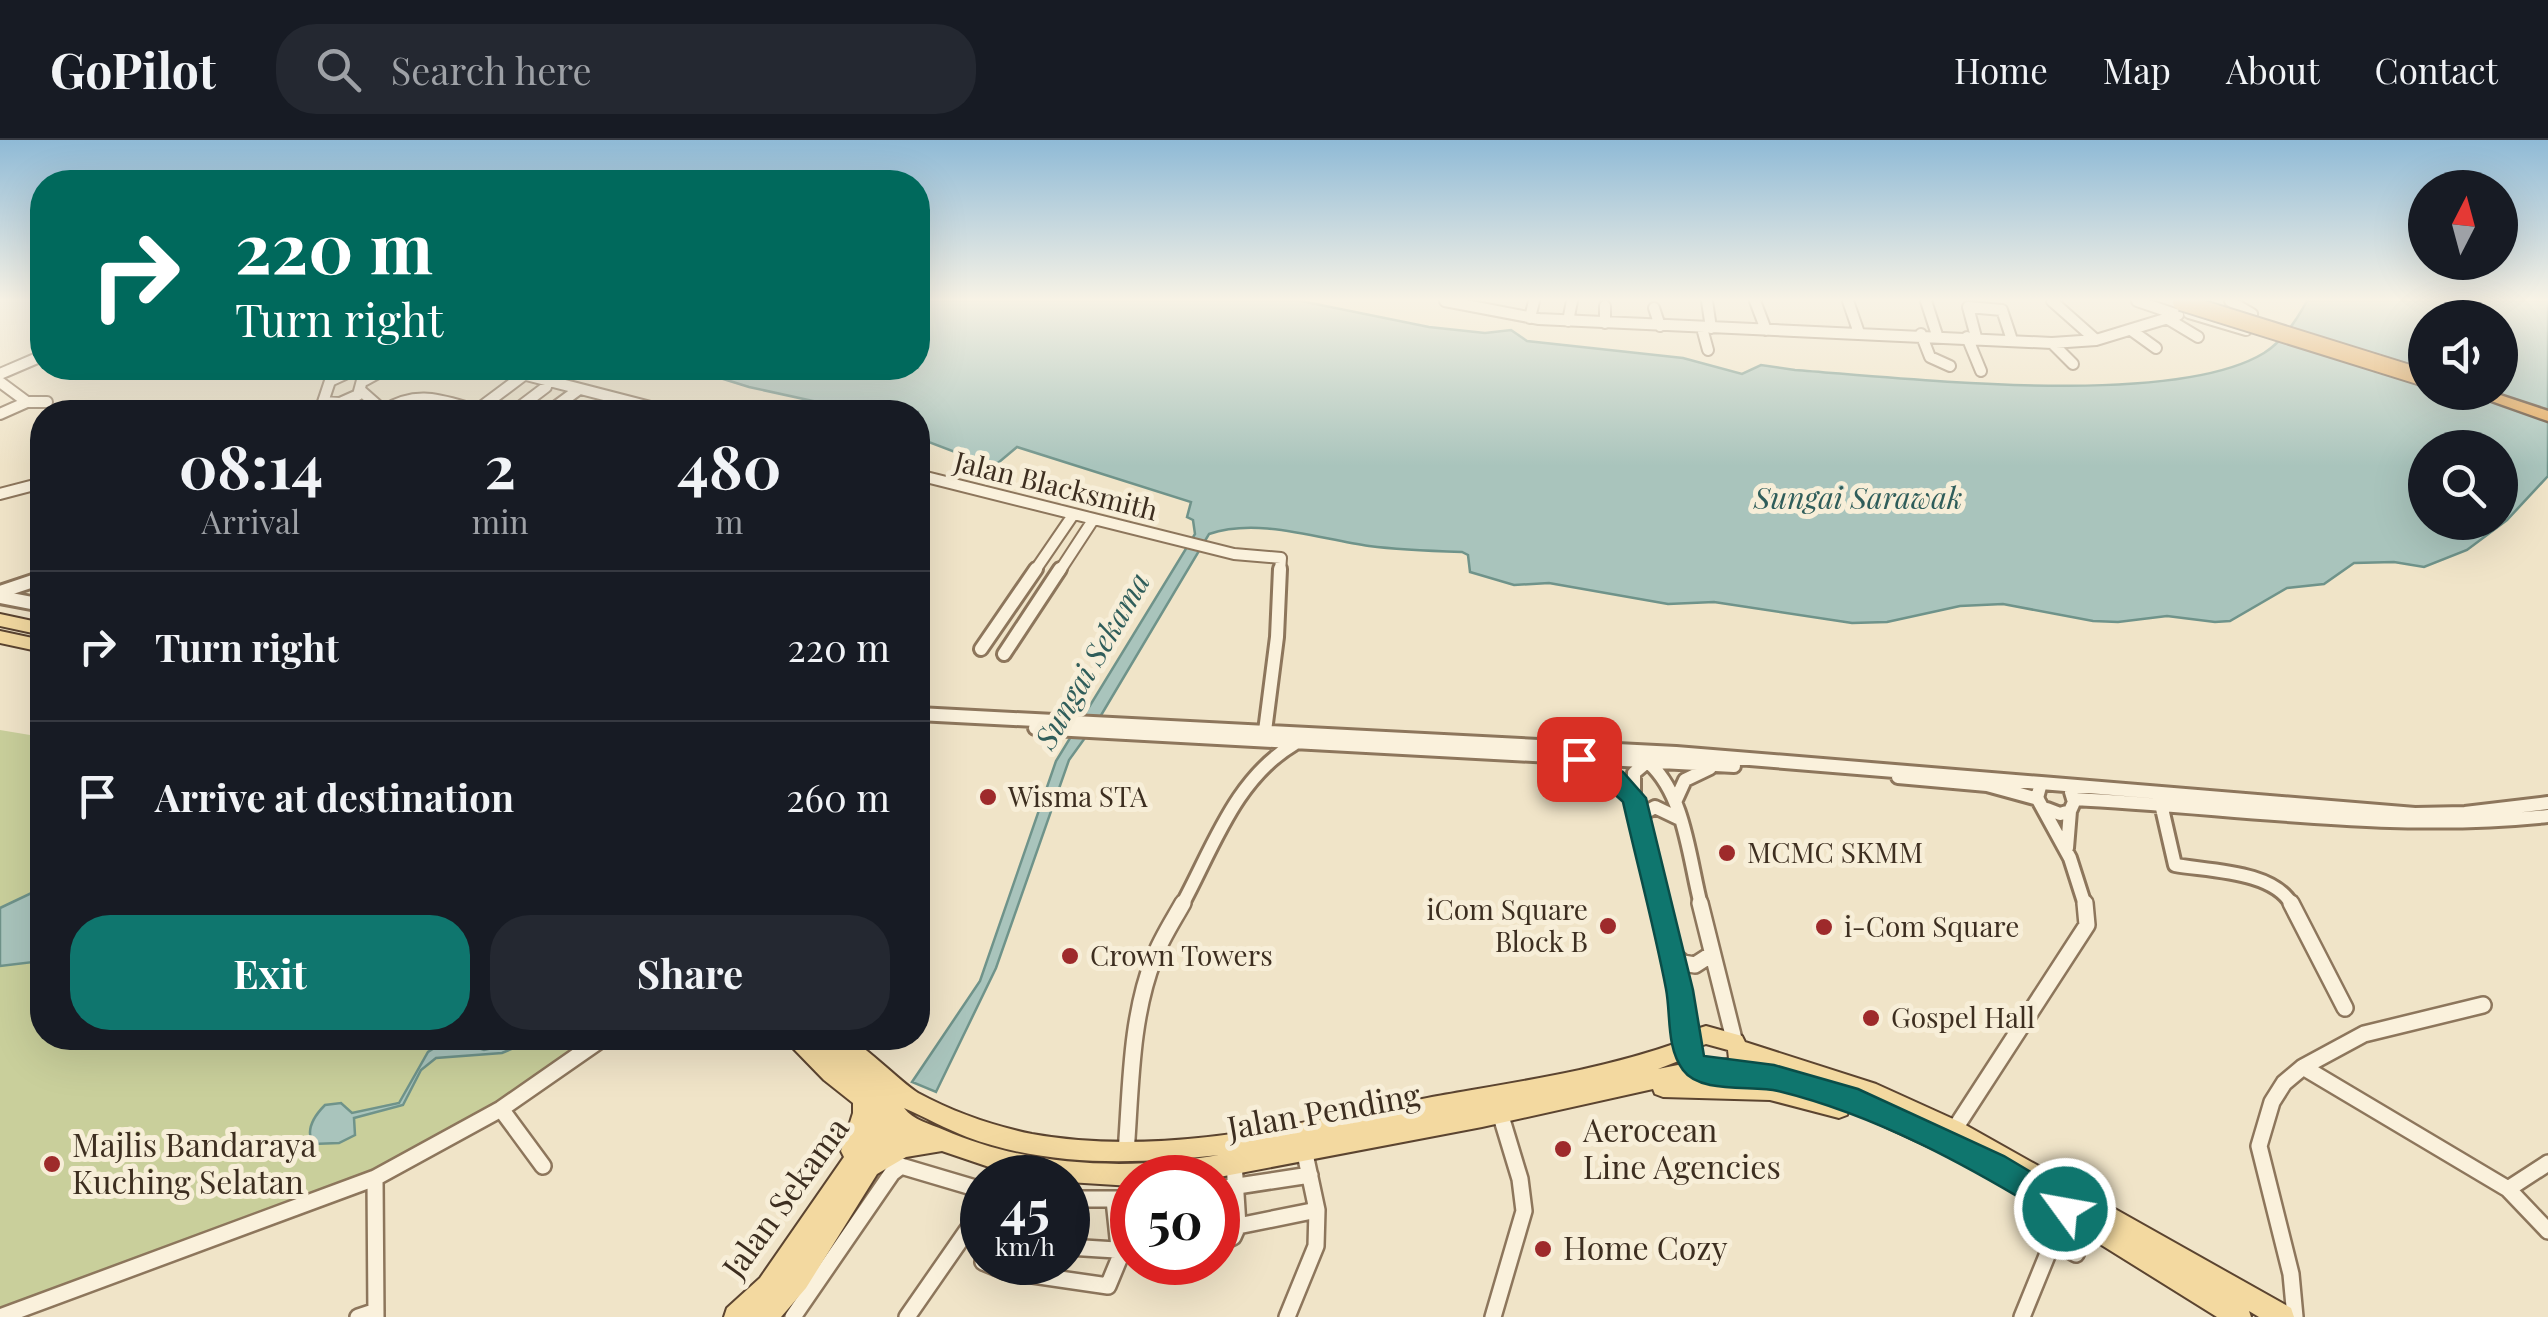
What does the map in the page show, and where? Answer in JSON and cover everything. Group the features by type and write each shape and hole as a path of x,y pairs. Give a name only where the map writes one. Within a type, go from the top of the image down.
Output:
{"highway":[{"path":"2345,356 2408,373"},
{"path":"2380,356 2408,365"},
{"path":"2518,398 2548,407"},
{"path":"2518,406 2548,416"}],"main road":[{"path":"0,620 30,626"},
{"path":"0,637 30,643"},
{"path":"1736,1046 1741,1060 1717,1071 1694,1064 1687,1045 1718,1036 1736,1046 1876,1094 1954,1130 2282,1317"},
{"name":"Jalan Pending","path":"897,1111 933,1112 1034,1144 1126,1153 1183,1150 1294,1134 1624,1070 1687,1045"},
{"path":"810,1050 864,1100 897,1111"},
{"path":"830,1050 897,1111"},
{"path":"845,1050 897,1111"},
{"name":"Jalan Pending","path":"1240,1161 1717,1071 1774,1078 1848,1098 1994,1166 2240,1317"},
{"path":"1630,1085 1770,1090 1916,1132"},
{"path":"852,1178 864,1100"},
{"name":"Jalan Pending","path":"897,1111 942,1141 1026,1166 1110,1174"},
{"name":"Jalan Sekama","path":"736,1317 768,1286 852,1178 897,1111"},
{"path":"852,1178 891,1152 942,1141"},
{"name":"Jalan Sekama","path":"765,1317 798,1280 852,1178"},
{"path":"779,1317 798,1280"}],"street":[{"path":"1929,356 1946,360 1950,366"},
{"path":"1976,356 1981,372"},
{"path":"2065,356 2073,364"},
{"path":"0,374 30,361"},
{"path":"363,380 373,400"},
{"path":"349,400 369,380"},
{"path":"493,400 516,380"},
{"path":"528,380 613,400"},
{"path":"531,380 601,400"},
{"path":"0,382 26,402"},
{"path":"529,400 546,387"},
{"path":"568,400 579,393"},
{"path":"572,400 579,393"},
{"path":"410,400 419,396 435,400"},
{"path":"0,414 30,402"},
{"name":"Jalan Blacksmith","path":"930,478 1249,557 1281,558 1277,636 1261,737"},
{"path":"3,492 30,486"},
{"path":"980,649 1073,515"},
{"path":"1004,654 1092,520"},
{"path":"0,592 30,581"},
{"path":"0,592 30,601"},
{"path":"930,718 1261,737 1556,747 1902,769 2041,783 2070,799 2371,823 2473,824 2548,816"},
{"path":"1261,737 1294,744"},
{"path":"1261,737 1264,770"},
{"path":"1126,1153 1140,1018 1150,966 1226,816 1264,770 1294,744 1327,740 1987,785 2042,804 2070,799 2415,814 2465,813 2548,803"},
{"path":"1556,747 1630,754 1666,778 1736,1046"},
{"path":"1687,1045 1671,954 1634,798 1634,773 1647,762 1666,756 1748,760"},
{"path":"1579,759 1615,778 1634,798"},
{"path":"1675,802 1685,780 1700,771 1722,766"},
{"path":"1954,1130 2084,933 2086,906 2067,848 2042,804 2041,783"},
{"path":"2067,848 2070,799"},
{"path":"2160,804 2176,864 2255,879 2286,894 2345,1008"},
{"path":"1639,816 1655,806 1678,818"},
{"path":"1671,954 1694,965 1712,954"},
{"path":"2295,1317 2291,1274 2259,1146 2272,1102 2284,1083 2303,1067 2342,1045 2400,1024 2483,1005"},
{"path":"0,1317 374,1178 500,1110 586,1050"},
{"path":"2303,1067 2508,1189 2548,1231"},
{"path":"500,1110 543,1166"},
{"path":"1494,1317 1524,1211 1520,1179 1500,1113"},
{"path":"1287,1317 1316,1246 1317,1210 1304,1149"},
{"path":"2508,1189 2548,1163"},
{"path":"794,1317 892,1172 901,1166 960,1183"},
{"path":"1240,1186 1310,1175"},
{"path":"370,1315 374,1178"},
{"path":"1240,1226 1317,1210"},
{"path":"2022,1317 2053,1241 2076,1254 2089,1224"},
{"path":"907,1317 960,1253"}],"green space":[{"path":"0,730 30,735 30,1050 575,1050 486,1112 411,1154 249,1220 0,1308"}],"water":[{"name":"Sungai Sarawak","path":"930,356 1664,356 1742,374 1761,365 1901,379 2036,386 2167,380 2222,370 2257,356 2408,356 2408,410 2518,410 2518,356 2548,356 2548,476 2518,508 2518,430 2408,430 2408,540 2480,540 2467,550 2424,567 2394,562 2354,563 2324,584 2287,588 2230,621 2215,622 2167,616 2093,621 2003,604 1960,606 1887,622 1852,623 1714,602 1668,604 1549,583 1514,585 1470,572 1468,555 1462,552 1369,546 1268,528 1228,529 1209,534 1100,717 1069,760 996,968 936,1092 912,1082 980,981 1056,761 1195,534 1193,520 1187,517 1191,502 1017,447 998,463 976,460 930,443 930,400 808,400 727,380 930,380"},
{"path":"30,894 30,962 0,966 0,908"},
{"path":"509,1050 436,1058 421,1070 403,1105 354,1118 355,1135 339,1143 313,1144 312,1123 325,1105 341,1103 352,1113 399,1103 428,1052"}],"place":[{"name":"Wisma STA","path":"988,797"},
{"name":"MCMC SKMM","path":"1727,853"},
{"name":"iCom Square Block B","path":"1608,926"},
{"name":"i-Com Square","path":"1824,927"},
{"name":"Crown Towers","path":"1070,956"},
{"name":"Gospel Hall","path":"1871,1018"},
{"name":"Aerocean Line Agencies","path":"1563,1149"},
{"name":"Majlis Bandaraya Kuching Selatan","path":"52,1164"},
{"name":"Home Cozy","path":"1543,1249"}],"route":[{"path":"1579,759 1615,778 1634,798 1680,990 1686,1049 1694,1064 1706,1071 1774,1078 1848,1098 1994,1166 2065,1209"}],"water label":[{"name":"Sungai Sekama","path":"1093,661"}]}
